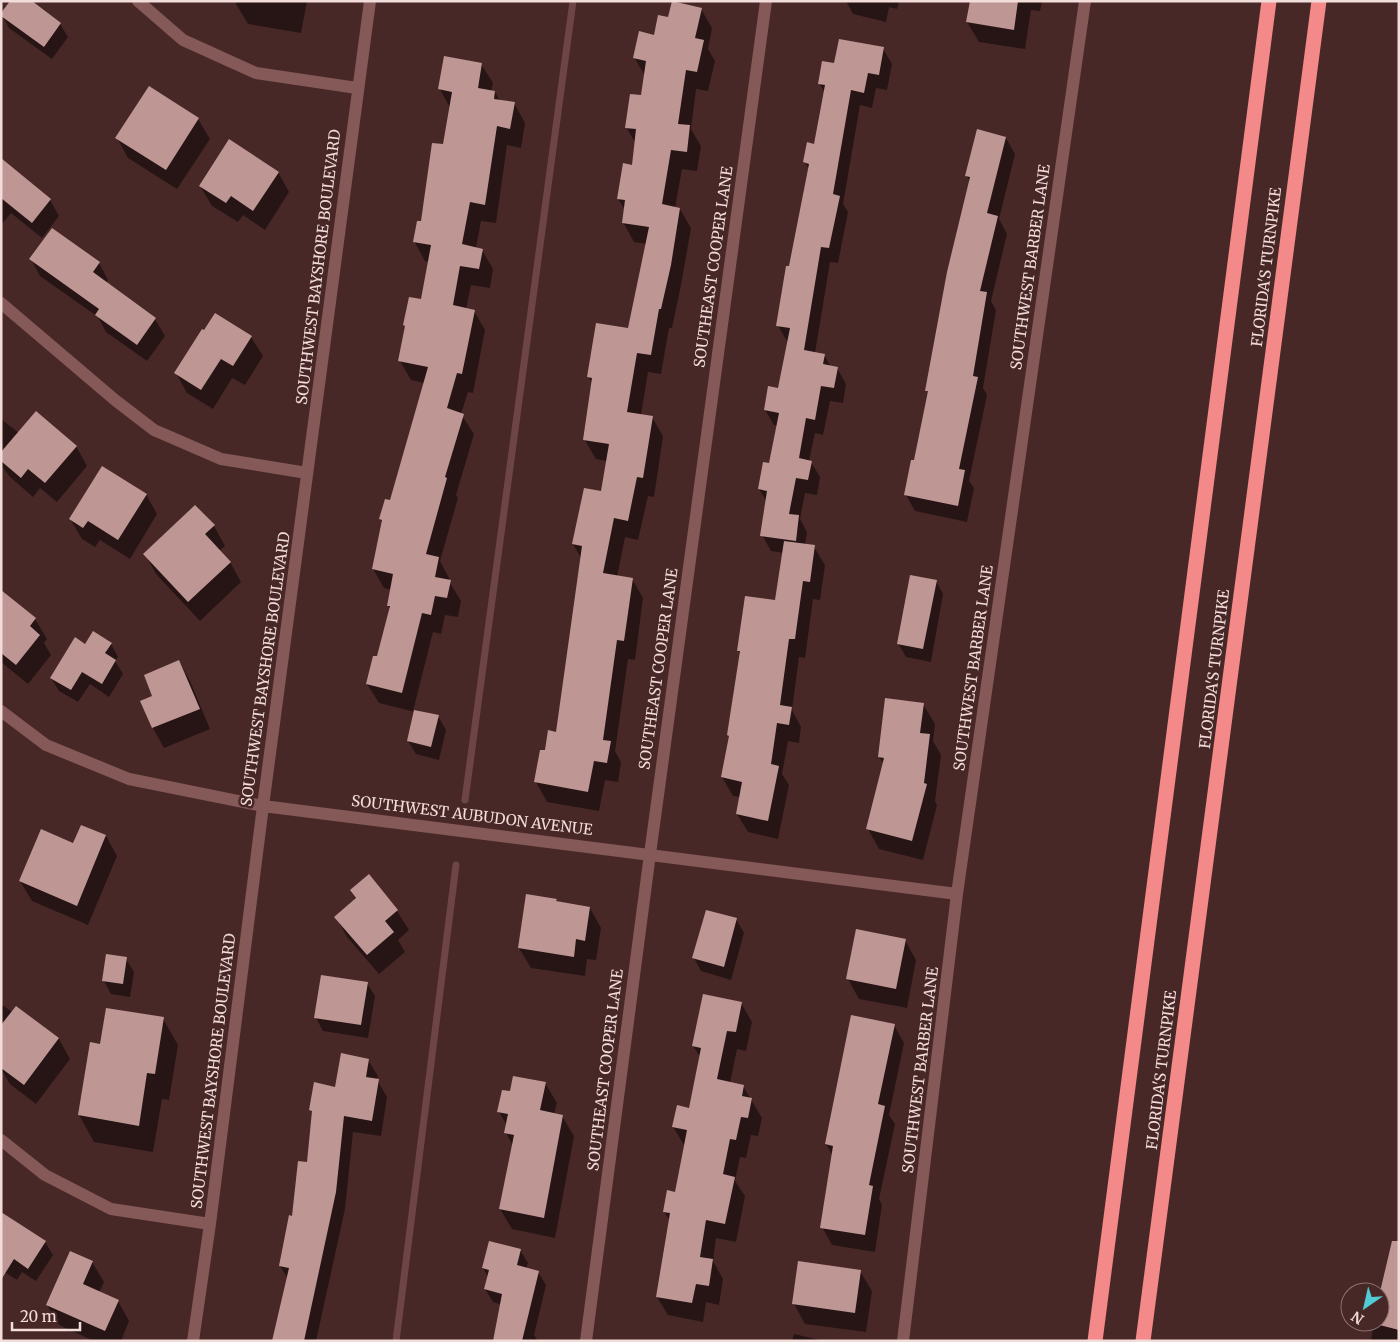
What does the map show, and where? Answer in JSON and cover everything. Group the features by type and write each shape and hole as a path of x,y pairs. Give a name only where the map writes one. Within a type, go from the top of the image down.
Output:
{"highway":[{"name":"FLORIDA'S TURNPIKE","path":"1095,1341 1269,1"},
{"name":"FLORIDA'S TURNPIKE","path":"1144,1341 1318,1"}],"street":[{"path":"138,1 183,40 256,73 357,88"},
{"name":"SOUTHWEST BAYSHORE BOULEVARD","path":"194,1341 357,88 370,1"},
{"name":"SOUTHEAST COOPER LANE","path":"586,1341 766,1"},
{"name":"SOUTHWEST BARBER LANE","path":"904,1341 957,894 1084,1"},
{"path":"1,303 115,400 154,430 221,459 307,473"},
{"name":"SOUTHWEST AUBUDON AVENUE","path":"1,711 46,745 129,779 263,806 957,894"},
{"path":"1,1140 45,1175 111,1208 210,1224"}],"building":[{"path":"10,1 32,1 61,23 44,47 1,16 1,13"},
{"path":"672,1 702,8 695,38 704,40 697,72 686,70 678,124 690,125 687,152 671,150 662,204 680,208 671,265 661,309 659,309 651,355 637,353 627,412 653,416 643,478 637,477 628,521 614,518 603,573 633,578 624,641 617,640 603,740 611,741 607,763 594,761 588,792 534,782 540,750 545,750 548,730 556,732 582,546 572,544 584,488 601,491 609,444 583,440 592,378 587,377 596,323 628,328 649,227 622,223 625,200 617,199 623,163 632,165 636,129 625,128 630,94 641,95 646,61 633,58 639,31 654,35 658,15 668,17"},
{"path":"970,1 1018,1 1014,30 966,22"},
{"path":"839,39 884,47 879,75 868,73 864,93 851,90 833,194 840,196 829,248 821,247 804,350 825,354 823,364 838,367 834,388 821,386 815,420 806,418 799,458 812,461 808,480 796,478 789,514 799,515 796,541 760,536 767,491 758,489 763,462 769,463 779,413 764,410 768,386 778,388 790,328 776,326 786,266 789,266 809,164 803,162 807,142 814,144 825,85 818,84 822,61 834,63"},
{"path":"444,56 482,63 478,88 495,91 494,99 515,102 510,129 497,126 485,205 470,202 462,244 483,249 479,269 460,266 453,305 475,310 462,374 457,373 447,408 464,414 445,477 447,478 426,554 439,557 435,577 451,580 447,598 435,596 431,615 422,613 402,693 366,684 373,656 377,656 390,606 387,606 393,574 372,569 382,520 379,519 385,499 390,500 428,367 398,361 409,297 421,299 431,245 413,242 417,221 421,221 432,143 443,144 452,92 438,89"},
{"path":"149,86 199,118 166,170 115,138"},
{"path":"977,129 1006,137 987,213 998,216 980,291 987,292 973,376 978,377 959,469 965,470 958,506 904,495 911,460 914,460 928,391 925,391 947,272 970,177 965,176"},
{"path":"229,139 279,172 253,211 231,196 226,203 199,186"},
{"path":"1,158 51,199 32,223 1,198"},
{"path":"52,228 100,262 93,272 156,318 137,345 95,315 99,309 29,259"},
{"path":"215,313 252,336 233,366 221,359 201,390 174,373 202,329 204,330"},
{"path":"36,411 77,446 45,483 28,469 21,478 1,461 1,452"},
{"path":"102,466 147,494 118,540 88,521 83,528 69,519"},
{"path":"195,505 215,525 205,534 231,562 188,602 143,554"},
{"path":"784,541 815,545 810,582 803,581 795,639 789,639 780,705 792,707 789,725 777,723 771,764 779,766 768,821 736,814 742,782 721,777 729,736 727,735 740,651 737,651 745,596 775,600"},
{"path":"910,575 937,580 923,649 897,644"},
{"path":"1,590 36,618 30,626 40,635 16,665 1,653"},
{"path":"93,631 112,643 105,653 116,660 102,684 82,672 71,690 50,678 75,637 85,644"},
{"path":"179,660 200,709 152,728 140,701 152,696 144,675"},
{"path":"885,698 924,703 920,733 930,734 924,783 927,784 912,841 866,829 884,758 878,757"},
{"path":"414,710 439,715 431,747 407,741"},
{"path":"81,825 106,835 77,906 19,881 41,829 73,843"},
{"path":"369,874 398,910 385,921 394,932 367,955 334,917 356,898 350,890"},
{"path":"526,894 590,907 585,941 576,939 574,957 518,948"},
{"path":"706,910 737,918 724,967 692,958"},
{"path":"856,929 906,939 896,989 846,979"},
{"path":"106,954 127,957 123,984 102,981"},
{"path":"321,975 368,982 361,1025 314,1018"},
{"path":"703,994 742,1002 736,1032 727,1031 717,1079 744,1085 742,1096 752,1098 748,1118 741,1117 736,1140 730,1139 723,1174 735,1177 725,1224 706,1220 700,1257 713,1259 709,1286 696,1284 692,1303 656,1297 670,1213 663,1212 667,1190 675,1192 687,1130 672,1127 677,1105 689,1108 701,1048 692,1046"},
{"path":"16,1006 59,1038 24,1085 1,1068 1,1025"},
{"path":"106,1008 164,1017 155,1074 147,1073 139,1126 78,1115 90,1042 100,1044"},
{"path":"851,1015 895,1024 878,1104 885,1106 869,1185 873,1186 865,1235 820,1228 833,1146 825,1144"},
{"path":"341,1053 369,1059 366,1077 379,1079 372,1121 344,1116 336,1192 304,1341 272,1341 289,1268 279,1266 289,1215 292,1216 298,1161 307,1162 312,1111 309,1110 314,1082 335,1087"},
{"path":"513,1076 546,1082 540,1110 563,1115 544,1218 499,1209 514,1135 504,1133 508,1114 497,1112 502,1090 510,1091"},
{"path":"1,1212 46,1241 28,1269 14,1259 1,1280"},
{"path":"489,1241 521,1249 517,1265 539,1271 522,1341 493,1341 502,1294 484,1289 489,1270 482,1268"},
{"path":"1392,1241 1399,1241 1399,1330 1390,1328 1390,1282 1382,1282"},
{"path":"70,1251 93,1261 83,1284 119,1300 105,1331 46,1305"},
{"path":"798,1261 861,1270 855,1313 792,1304"}],"waterway":[{"path":"465,800 573,1"},
{"path":"396,1341 456,865"}]}
